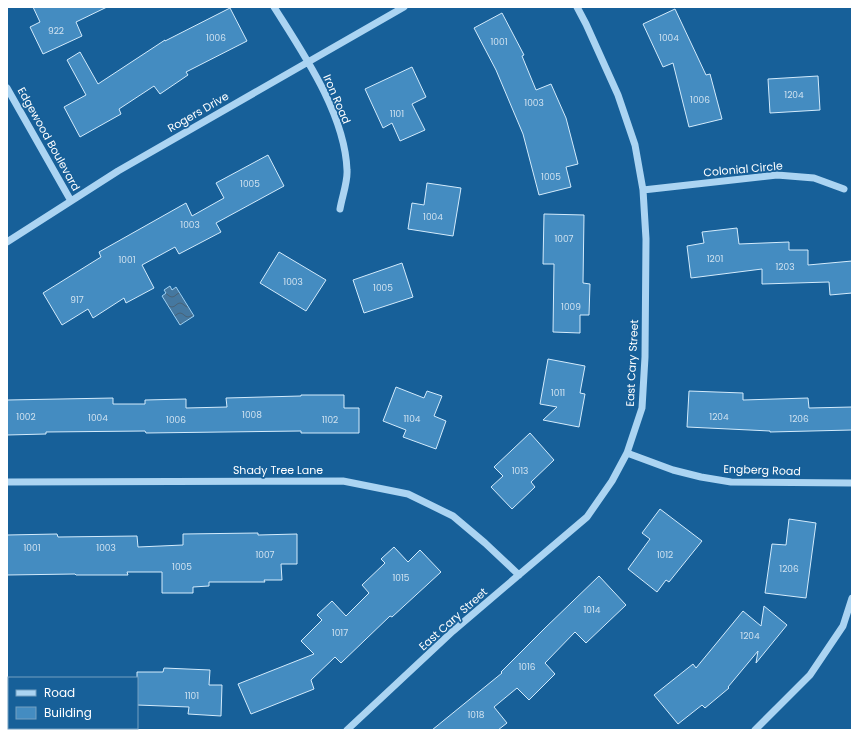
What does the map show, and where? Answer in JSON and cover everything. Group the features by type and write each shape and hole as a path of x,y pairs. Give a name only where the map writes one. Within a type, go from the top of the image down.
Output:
{"street":[{"name":"Iron Road","path":"274,7 309,62 329,102 344,142 347,171 340,209"},
{"name":"Rogers Drive","path":"7,242 118,171 404,7"},
{"name":"East Cary Street","path":"346,730 453,631 587,517 612,481 627,453 642,408 645,357 646,239 643,190 635,145 618,95 577,7"},
{"name":"Edgewood Boulevard","path":"7,88 71,201"},
{"name":"Colonial Circle","path":"643,190 777,175 814,178 844,189"},
{"name":"Engberg Road","path":"627,453 673,470 731,482 852,483"},
{"name":"Shady Tree Lane","path":"7,482 343,481 408,494 453,516 519,575"},
{"path":"755,730 810,675 843,626 852,598"}],"water":[{"path":"170,286 172,290 176,287 194,316 180,325 162,296 166,293 164,290"}],"building":[{"path":"33,7 107,7 76,22 82,36 43,54 30,27 40,22"},
{"path":"230,8 247,41 186,72 188,75 160,94 154,86 119,109 121,114 80,137 64,107 86,95 67,60 80,52 98,84 165,40"},
{"path":"675,9 706,75 710,74 722,119 689,127 673,63 663,67 643,24"},
{"path":"502,13 524,55 522,56 536,90 551,84 566,118 578,164 566,167 571,187 539,195 523,134 496,70 474,28"},
{"path":"412,67 426,97 412,104 425,130 400,141 392,123 383,128 365,89"},
{"path":"818,76 820,110 770,113 768,79"},
{"path":"268,155 284,186 216,223 221,232 179,254 175,247 142,265 154,288 126,303 124,298 93,318 88,309 62,325 43,293 101,257 99,252 186,203 192,216 224,198 216,183"},
{"path":"427,183 461,188 453,236 408,229 412,203 424,205"},
{"path":"544,214 584,215 583,283 590,284 589,315 580,315 580,333 553,332 554,264 543,264"},
{"path":"737,228 739,244 789,242 789,250 808,250 808,265 852,261 852,293 830,295 829,282 762,284 762,269 691,278 687,246 704,243 702,232"},
{"path":"279,252 326,280 306,311 260,283"},
{"path":"402,263 413,297 364,313 353,280"},
{"path":"548,359 585,366 580,393 585,394 579,427 543,420 557,407 540,404"},
{"path":"396,387 424,398 427,391 442,396 434,416 446,421 436,449 403,437 406,430 383,421"},
{"path":"689,391 743,393 743,400 808,398 809,408 852,407 852,430 770,432 687,427"},
{"path":"344,395 344,408 359,408 359,433 301,433 301,431 146,433 145,431 46,432 46,434 7,435 7,400 113,398 113,404 145,404 145,400 186,399 186,408 227,407 226,398"},
{"path":"530,433 554,460 531,482 535,487 512,509 491,487 503,476 494,467"},
{"path":"660,509 702,541 669,582 666,580 657,592 628,569 650,539 642,533"},
{"path":"789,519 816,523 806,598 765,593 772,544 786,545"},
{"path":"258,533 258,535 297,534 297,564 281,564 282,580 264,580 265,582 209,582 209,586 193,587 193,593 162,593 162,572 127,572 128,575 7,575 7,535 57,534 58,537 137,536 138,547 183,545 183,534"},
{"path":"394,547 408,562 420,550 441,572 392,617 390,616 341,663 335,657 311,680 314,689 251,714 238,684 314,654 301,641 322,620 317,615 332,601 346,616 369,593 362,585 385,563 381,559"},
{"path":"599,576 626,605 586,643 575,632 545,663 555,674 529,700 517,688 494,707 507,723 498,730 432,730 502,673 501,672"},
{"path":"764,606 787,625 756,663 758,651 728,687 729,688 705,708 702,705 678,724 654,695 693,664 696,668 743,611 761,626"},
{"path":"164,668 210,670 209,685 222,685 221,716 188,714 189,707 138,705 137,672 163,672"}]}
